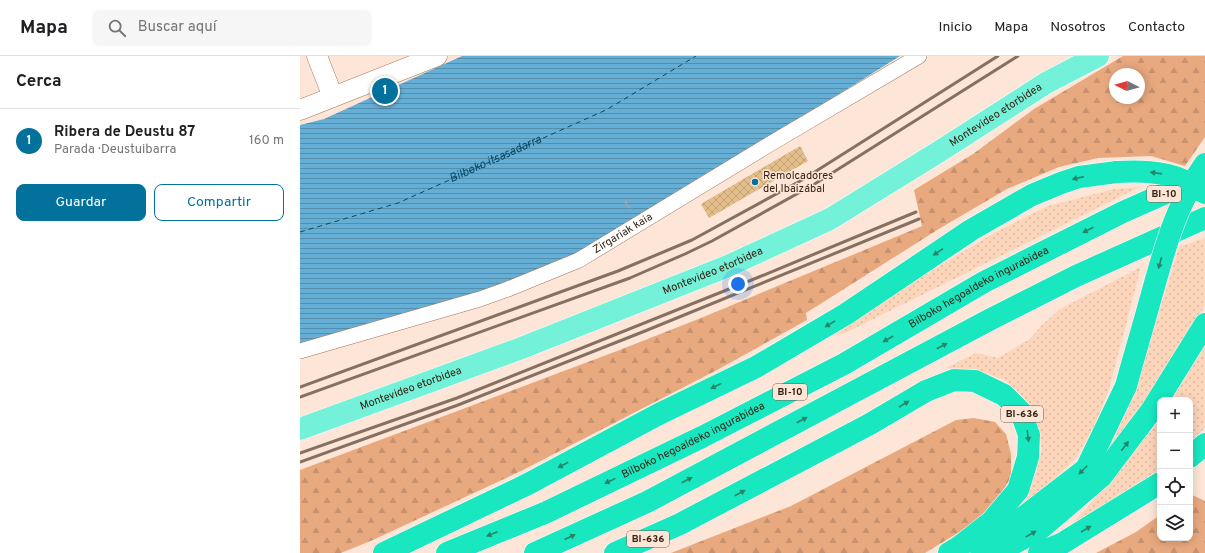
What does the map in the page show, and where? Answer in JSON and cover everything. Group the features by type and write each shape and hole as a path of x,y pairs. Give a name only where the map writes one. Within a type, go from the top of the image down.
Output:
{"highway":[{"path":"966,553 1016,523 1086,469 1126,386 1165,245 1178,212 1193,181 1205,164"},
{"path":"384,553 528,484 659,414 756,367 846,314 971,230 1032,195 1079,177 1117,172 1144,171 1182,180 1205,193"},
{"name":"Bilboko hegoaldeko ingurabidea","path":"447,553 547,512 708,433 844,364 984,282 1123,212 1205,175"},
{"name":"BI-10","path":"534,553 647,502 984,323 1076,276 1205,218"},
{"path":"996,553 1039,530 1102,477 1151,411 1205,324"},
{"name":"BI-636","path":"615,553 688,521 870,424 926,391 954,380 976,382 1004,395 1021,412 1029,435 1028,457 1018,490 991,522 959,548 949,553"},
{"path":"1193,455 1205,444"},
{"path":"1039,553 1061,544 1157,485"}],"main road":[{"name":"Montevideo etorbidea","path":"300,428 526,346 728,266 830,219 1046,83 1098,56"}],"street":[{"path":"317,56 333,97"},
{"path":"300,110 437,56"},
{"name":"Zirgariak kaia","path":"300,351 480,299 579,260 770,144 919,56"}],"shaded area":[{"path":"1140,187 845,333 822,337 994,233 1048,206 1114,189"},
{"path":"1205,238 1205,306 1188,331 1152,393 1105,460 1136,389 1179,247"},
{"path":"1141,267 1109,389 1094,428 1075,459 1045,489 1015,512 1029,493 1036,474 1042,449 1037,421 1025,399 1005,380 974,369 946,368 976,353 998,358 1030,339 1040,327 1060,309"},
{"path":"1205,343 1205,428 1193,439 1193,397 1174,397"},
{"path":"1157,423 1157,472 1114,501 1073,523 1123,466"}],"green space":[{"path":"1123,56 1205,56 1205,137 1185,166 1151,156 1098,158 1059,167 1007,189 942,227 806,313 807,320 717,370 521,471 373,540 341,553 300,553 300,470 617,351 701,318 922,226 914,190 973,154 1034,109"},
{"path":"974,418 995,422 1006,434 1011,454 1011,477 996,503 966,528 925,553 671,553 791,506 956,420"},
{"path":"1193,495 1205,501 1205,553 1096,553 1136,532 1157,517 1157,541 1193,541"}],"water":[{"name":"Bilboko itsasadarra","path":"462,56 900,56 766,140 576,255 506,284 445,304 376,321 300,344 300,125 324,119"}],"building":[{"name":"Remolcadores del Ibaizábal","path":"800,146 808,161 709,218 701,204"}],"ferry route":[{"path":"300,232 398,203 606,110 696,56"}],"railway":[{"path":"300,387 618,271 692,240 802,180 998,56"},
{"path":"300,397 630,278 685,254 712,241 813,185 1018,56"},
{"path":"300,453 457,398 759,277 916,212"},
{"path":"300,462 458,405 645,331 919,219"}],"place":[{"name":"Ribera de Deustu 87","path":"385,91"},
{"name":"Remolcadores del Ibaizábal","path":"755,182"}]}
